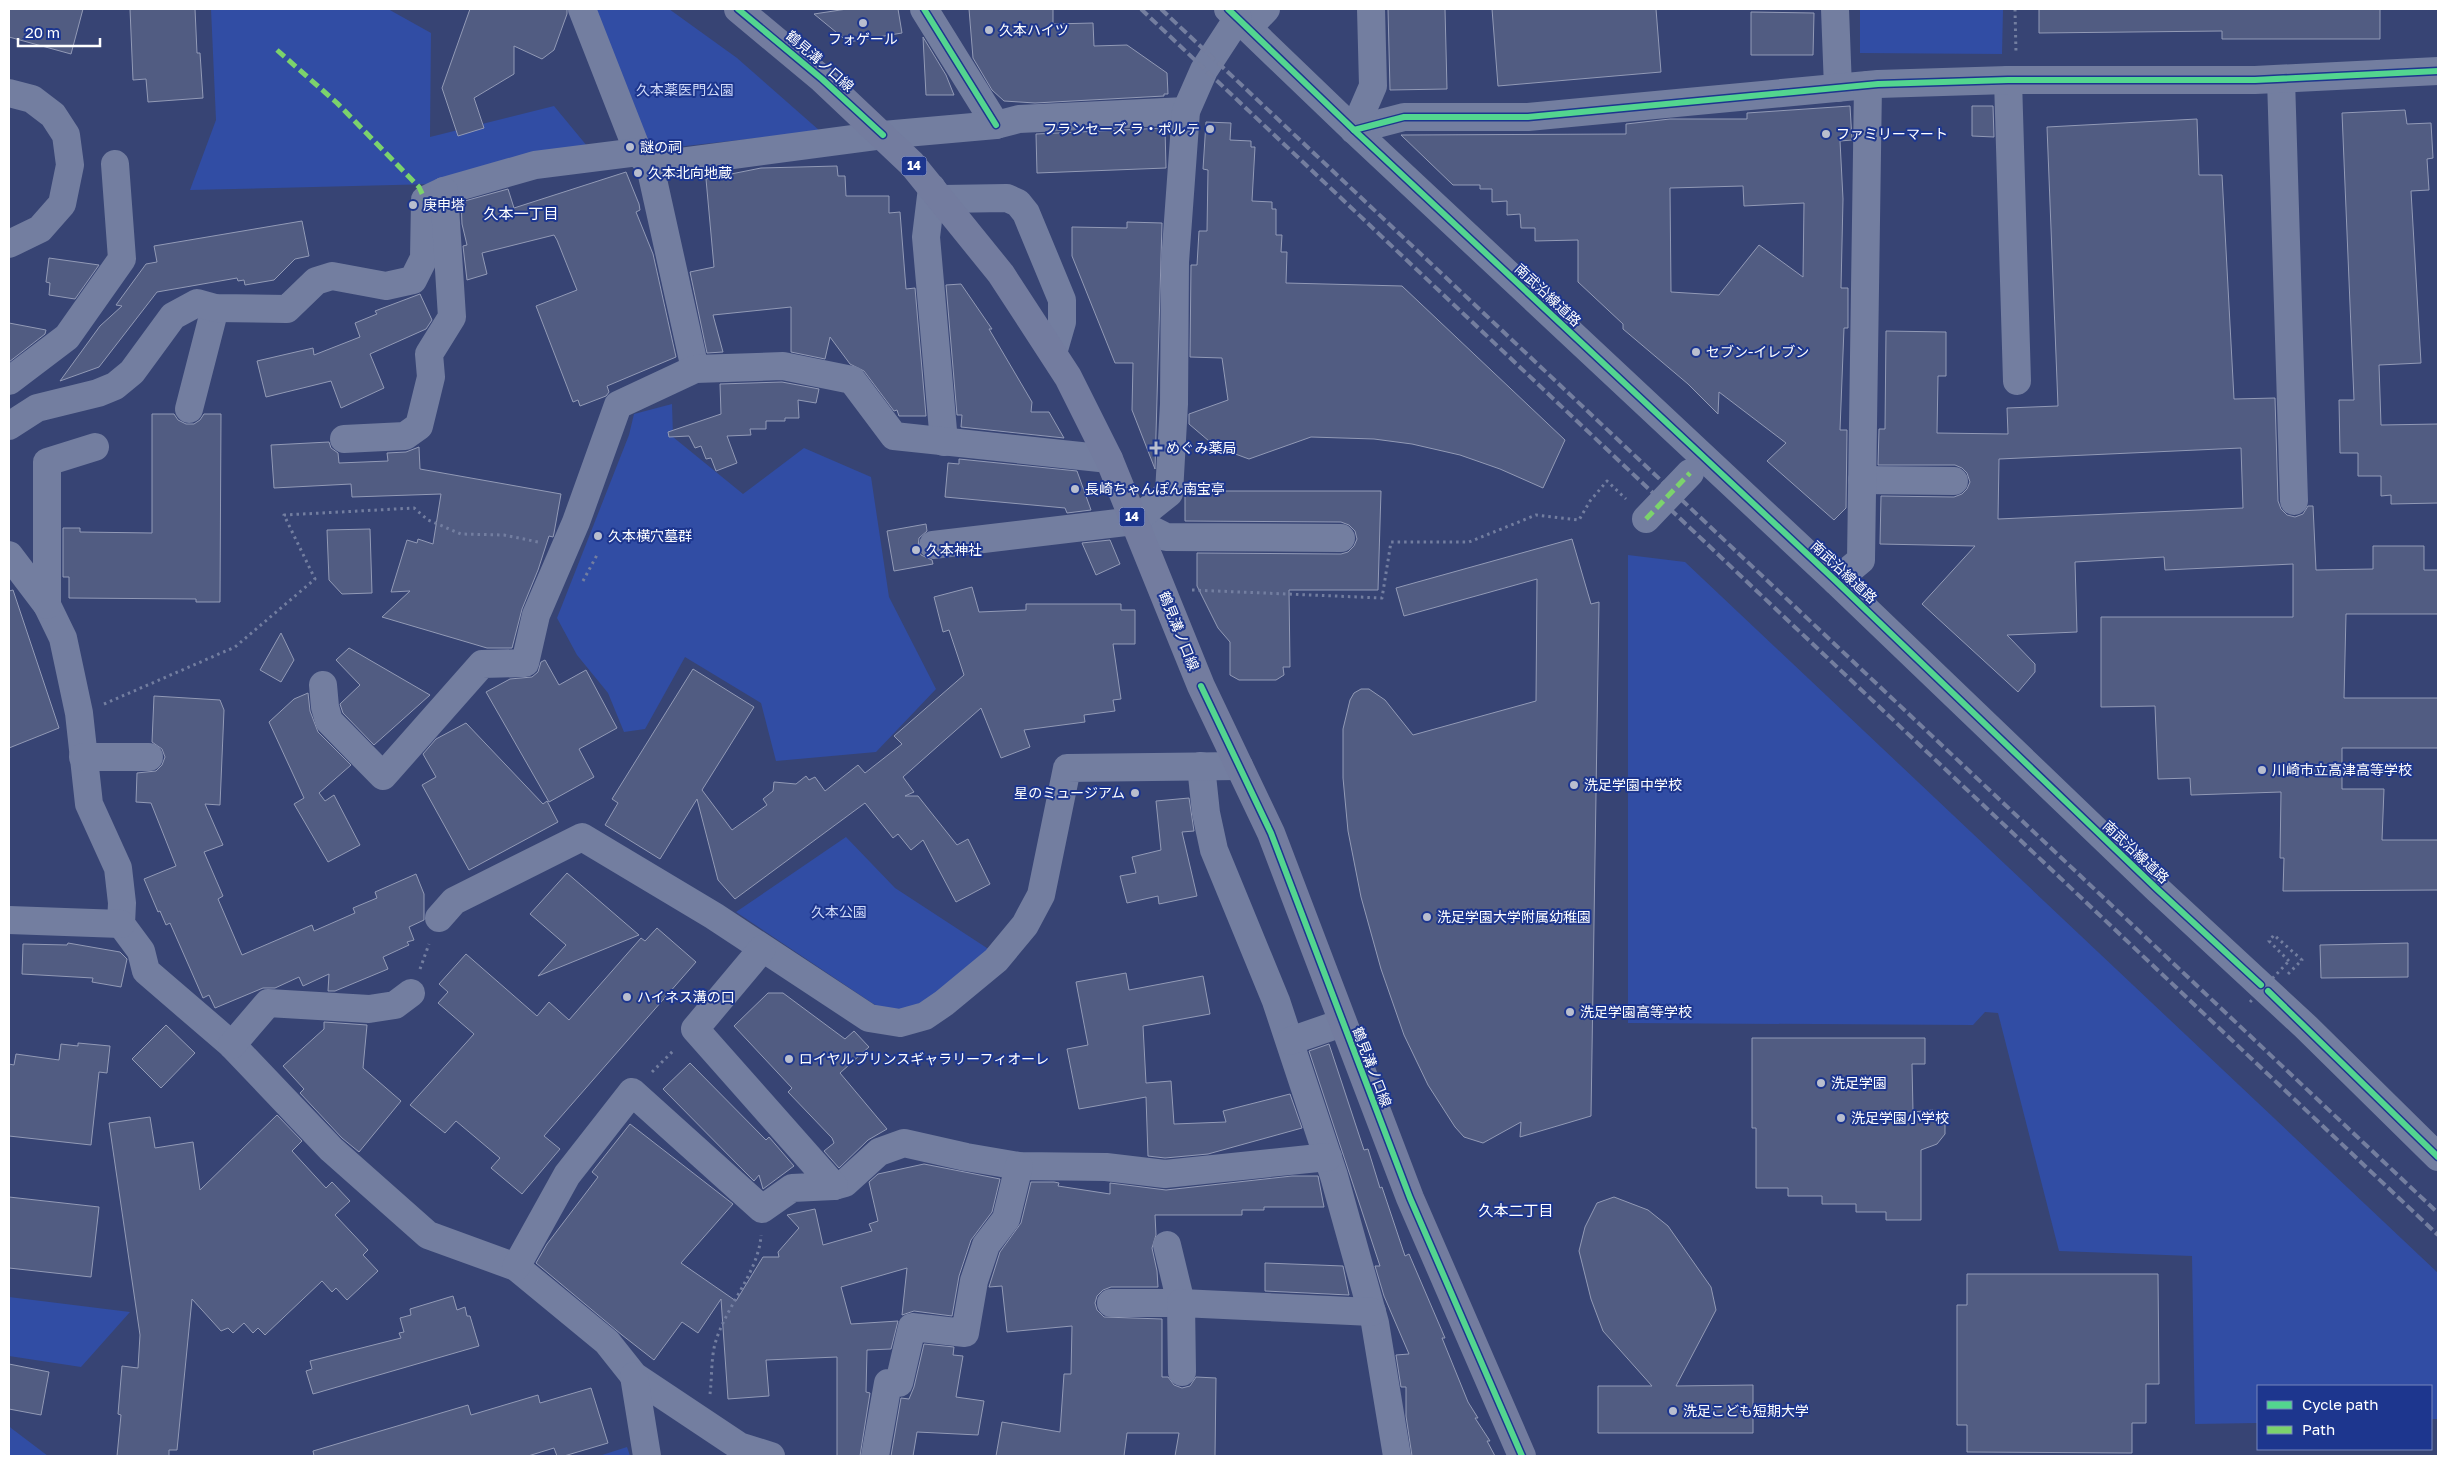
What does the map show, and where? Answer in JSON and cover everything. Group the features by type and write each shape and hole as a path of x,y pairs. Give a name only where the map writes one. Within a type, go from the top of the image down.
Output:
{"main road":[{"name":"鶴見溝ノ口線","path":"738,9 822,79 883,135 937,193 1001,274 1053,353 1109,459 1201,686 1271,833 1410,1198 1522,1456"}],"street":[{"path":"582,9 644,159 695,368"},
{"path":"924,9 996,125"},
{"path":"933,545 1134,521 1169,493 1174,404 1175,262 1186,111 1204,70 1238,18 1266,9"},
{"path":"1354,130 1373,86 1371,9"},
{"path":"1835,9 1838,88"},
{"name":"南武沿線道路","path":"1238,18 1354,130 1836,581 2157,889 2306,1027 2438,1157"},
{"path":"1354,130 1404,117 1528,116 2012,71 2281,79 2438,71"},
{"path":"2012,71 2016,381"},
{"path":"2281,79 2294,501"},
{"path":"1836,581 1861,560 1868,85"},
{"path":"9,93 32,99 54,115 66,135 70,165 62,204 40,228 9,244"},
{"path":"9,426 37,408 98,393 115,386 132,372 174,316 197,303 215,308 287,309 316,281 332,276 386,286 413,280 424,258 425,200 444,191 535,165 644,159 996,125 1019,119 1186,111"},
{"path":"9,381 67,337 122,259 115,164"},
{"path":"344,439 405,436 419,426 431,377 429,354 452,317 444,191"},
{"path":"944,442 926,237 937,193 1007,198 1018,203 1026,213 1062,300 1062,322 1053,353"},
{"path":"189,409 215,308"},
{"path":"323,685 325,707 329,721 383,776 482,664 525,663 536,615 566,548 618,405 695,368 783,366 852,380 894,436 1109,459"},
{"path":"48,605 47,462 96,447"},
{"path":"1646,519 1690,473"},
{"path":"1862,480 1954,481"},
{"path":"1134,521 1166,537 1340,538"},
{"path":"9,555 48,605 63,638 79,713 90,804 118,868 122,903 121,924 141,951 146,971 232,1045 331,1149 428,1235 516,1267 607,1342 634,1376 739,1446 770,1456"},
{"path":"83,757 149,757"},
{"path":"1201,766 1206,813 1214,850 1276,1001 1328,1157 1372,1312 1397,1456"},
{"path":"439,918 454,902 582,837 714,916 868,1018 900,1023 925,1016 996,960 1024,925 1041,895 1067,768 1239,766"},
{"path":"9,920 121,924"},
{"path":"762,949 695,1029 834,1186"},
{"path":"232,1045 268,1003 369,1009 395,1005 411,993"},
{"path":"1290,1041 1342,1023"},
{"path":"516,1267 567,1175 632,1092 762,1210 792,1188 834,1186 844,1183 879,1152 904,1143 1018,1166 1106,1167 1165,1174 1328,1157"},
{"path":"875,1456 888,1382 899,1382 912,1326 965,1332 974,1281 986,1245 1006,1219 1018,1166"},
{"path":"1167,1245 1181,1303 1182,1372"},
{"path":"1112,1303 1181,1303 1372,1312"},
{"path":"634,1376 646,1456"}],"path":[{"path":"2012,71 2015,9"},
{"path":"1162,589 1382,598 1391,542 1469,542 1536,515 1579,520 1590,501 1607,481 1646,519"},
{"path":"79,713 114,700 235,647 315,579 284,514 414,508 428,520 461,534 504,535 566,548"},
{"path":"411,993 439,918"},
{"path":"2250,1002 2289,961 2269,941 2274,934 2302,960 2290,972"},
{"path":"632,1092 695,1029"},
{"path":"707,1425 715,1344 732,1302 757,1257 762,1210"}],"green space":[{"path":"211,9 388,9 431,33 430,137 554,106 592,152 434,184 190,190 216,120"},
{"name":"久本薬医門公園","path":"590,9 669,9 737,58 820,131 650,150"},
{"path":"1860,9 2003,9 2002,54 1860,53"},
{"path":"672,404 673,437 743,494 804,448 871,477 889,597 936,689 876,752 776,761 761,703 685,657 645,729 624,732 608,693 577,655 557,618 629,435 634,414"},
{"path":"1628,555 1685,562 2438,1273 2438,1419 2432,1419 2432,1385 2257,1385 2257,1423 2195,1424 2192,1256 2059,1251 1998,1013 1985,1012 1973,1025 1628,1023"},
{"name":"久本公園","path":"846,837 895,888 993,952 913,1014 887,1013 736,912"},
{"path":"9,1297 130,1312 81,1367 9,1356"},
{"path":"9,1426 11,1428 48,1456 9,1456"},
{"path":"627,1447 630,1456 599,1456"}],"building":[{"path":"9,9 83,9 71,54 9,37"},
{"path":"130,9 195,9 197,53 200,53 203,98 148,102 146,79 133,80"},
{"path":"470,9 567,9 567,14 554,50 542,59 514,46 514,74 474,98 484,128 458,136 442,88"},
{"name":"フォゲール","path":"847,9 898,9 902,33 848,42 814,14"},
{"path":"969,9 1053,9 1053,24 1093,23 1094,46 1127,45 1167,73 1168,94 1164,94 1164,96 1035,103 1004,101 992,90 973,58"},
{"path":"1388,9 1445,9 1447,89 1390,90"},
{"path":"1492,9 1656,9 1661,72 1498,86"},
{"path":"2039,9 2380,9 2380,39 2222,39 2222,31 2039,33"},
{"path":"1751,12 1814,13 1813,55 1751,55"},
{"path":"923,37 946,75 954,95 926,95"},
{"path":"1850,106 1852,140 1840,141 1843,199 1841,288 1848,288 1848,328 1844,328 1840,430 1847,430 1846,508 1834,520 1767,461 1786,443 1719,392 1718,414 1688,384 1623,329 1623,324 1578,282 1578,240 1535,241 1535,228 1521,228 1520,214 1507,215 1507,201 1492,202 1492,189 1480,189 1480,185 1453,185 1401,135 1626,134 1626,124 1670,119 1747,119 1747,113","holes":["1743,186 1744,206 1804,203 1803,277 1759,245 1719,295 1671,292 1670,188"]},
{"path":"1972,106 1993,106 1994,137 1972,136"},
{"path":"2405,110 2407,124 2431,123 2433,158 2427,159 2429,190 2411,191 2421,363 2379,365 2381,425 2438,424 2438,503 2391,504 2391,495 2381,496 2381,476 2358,476 2358,453 2340,453 2339,400 2354,400 2342,113"},
{"path":"2197,119 2199,175 2222,175 2234,399 2275,398 2278,501 2281,509 2287,515 2295,517 2303,514 2308,506 2313,506 2316,570 2373,569 2373,546 2424,546 2424,570 2438,570 2438,614 2346,614 2344,698 2438,698 2438,748 2342,748 2342,789 2384,789 2382,840 2438,840 2438,890 2283,891 2284,858 2280,858 2281,792 2191,795 2190,778 2158,779 2155,706 2101,707 2101,617 2293,617 2293,564 2165,570 2164,557 2075,562 2077,632 2007,635 2035,664 2035,672 2018,692 1922,604 1975,546 1880,544 1881,496 1954,497 1962,494 1970,482 1967,473 1955,465 1878,465 1879,429 1885,429 1886,331 1946,332 1946,376 1938,376 1937,433 2008,434 2007,408 2058,406 2047,127","holes":["2241,448 2243,508 1998,519 1999,459"]},
{"path":"1206,122 1231,123 1230,140 1251,141 1251,147 1255,147 1252,201 1272,202 1272,209 1276,209 1276,235 1282,235 1281,252 1287,252 1286,283 1402,286 1565,440 1543,488 1500,469 1460,455 1412,444 1374,439 1311,437 1249,459 1216,447 1189,424 1189,414 1228,400 1222,358 1190,357 1191,265 1197,265 1199,231 1207,231 1208,170 1203,169"},
{"path":"1165,128 1166,168 1037,173 1036,134"},
{"path":"837,166 838,176 845,176 846,196 889,196 889,213 900,212 906,289 915,288 926,416 899,416 897,410 894,411 864,371 850,364 830,337 825,359 791,352 791,307 713,315 723,352 707,353 690,272 714,267 706,179 761,168"},
{"path":"626,172 639,204 640,210 636,212 653,254 676,357 607,386 609,392 606,396 580,406 578,400 573,402 536,306 577,290 557,240 554,235 482,253 487,274 467,280 463,246 467,245 462,224 461,202 508,189 514,208"},
{"path":"302,221 309,256 295,259 274,280 245,285 244,280 238,281 237,278 157,292 99,367 60,381 100,326 122,306 116,305 146,264 157,262 154,246"},
{"path":"1127,222 1162,223 1155,469 1132,410 1133,363 1115,363 1072,256 1072,227 1127,228"},
{"path":"49,258 99,265 75,299 49,295 50,283 46,282"},
{"path":"961,284 992,329 989,329 1032,402 1031,412 1049,412 1064,438 961,427 962,415 957,415 946,285"},
{"path":"420,294 432,320 426,329 370,354 384,388 341,408 331,381 266,397 257,361 313,348 314,355 360,337 355,323 377,314 375,311"},
{"path":"9,323 46,330 45,334 9,362"},
{"path":"782,382 819,389 816,403 798,400 799,418 785,418 785,421 766,421 766,429 750,429 751,435 727,436 737,463 716,471 711,458 706,459 701,446 695,448 689,436 669,437 668,432 721,414 720,384"},
{"path":"152,414 174,414 178,420 186,424 194,424 204,414 221,414 220,602 196,602 196,599 69,598 69,577 63,577 63,528 80,528 80,532 152,533"},
{"path":"329,442 331,448 338,453 339,463 388,461 387,453 406,452 419,447 420,469 561,494 553,537 549,536 522,609 512,648 487,648 382,617 410,591 391,592 407,540 417,543 418,539 433,544 441,494 352,497 351,484 274,488 271,445"},
{"path":"959,459 1077,471 1091,510 1067,513 1065,508 945,497 948,463 959,464"},
{"path":"1185,491 1381,491 1378,590 1289,590 1290,667 1283,667 1284,675 1276,680 1239,680 1230,675 1230,642 1218,628 1197,586 1197,553 1341,554 1348,552 1354,546 1357,539 1355,531 1349,525 1341,522 1185,521"},
{"path":"926,524 927,531 919,538 918,547 921,555 932,560 933,564 894,571 887,531"},
{"path":"370,529 372,593 342,594 329,580 327,530"},
{"path":"1572,539 1591,604 1599,602 1591,1116 1520,1137 1521,1122 1483,1143 1464,1137 1455,1127 1428,1085 1404,1035 1381,969 1361,897 1348,831 1343,778 1343,729 1350,700 1354,693 1361,689 1369,689 1385,700 1413,735 1536,701 1537,579 1404,616 1396,588"},
{"path":"1110,540 1120,564 1096,575 1082,543"},
{"path":"972,587 979,612 1026,610 1026,604 1121,604 1121,610 1135,610 1135,644 1113,644 1121,699 1113,700 1115,711 1084,715 1085,722 1024,730 1030,747 1001,758 981,708 903,777 914,792 905,796 918,796 957,845 968,839 990,884 956,902 923,840 911,850 898,834 893,838 865,803 735,899 718,880 697,799 660,859 605,825 618,803 612,799 693,669 754,707 702,790 732,830 767,805 763,799 773,791 774,782 796,784 806,776 809,780 815,777 825,791 858,765 865,773 902,744 894,736 964,675 949,630 943,632 934,597"},
{"path":"13,590 59,728 9,748 9,591"},
{"path":"281,633 294,660 281,682 260,670"},
{"path":"349,648 430,695 374,745 343,713 340,704 360,685 336,660"},
{"path":"545,660 559,685 586,670 617,728 579,749 594,777 549,802 486,692 510,679 532,677 538,672 541,662"},
{"path":"308,693 310,711 318,732 351,765 319,793 325,801 334,795 360,845 328,862 294,804 304,798 269,722 294,699"},
{"path":"154,696 220,700 224,710 220,805 205,804 223,845 204,852 223,896 218,899 242,955 312,925 314,931 355,913 353,908 377,898 375,892 416,874 424,894 424,920 409,927 414,940 407,942 409,945 383,957 388,969 335,991 328,991 329,974 303,986 299,977 275,988 263,988 215,1008 209,995 203,998 170,923 166,925 160,911 158,912 144,879 176,866 151,803 136,802 137,773 156,771 162,765 165,757 162,749 152,742"},
{"path":"466,723 543,804 547,801 558,822 469,870 422,785 436,777 423,754 436,739"},
{"path":"1189,798 1194,831 1182,832 1197,896 1159,904 1158,896 1127,903 1120,876 1136,873 1132,857 1161,850 1156,801"},
{"path":"567,873 639,935 538,976 566,945 530,914"},
{"name":"ハイネス溝の口","path":"657,928 696,962 544,1136 560,1149 522,1194 491,1168 500,1158 456,1121 445,1133 410,1105 474,1034 438,1003 448,992 439,984 466,954 537,1016 549,1002 569,1020 641,938 645,941"},
{"path":"68,943 120,952 127,959 121,987 92,982 93,978 22,974 23,944 67,945"},
{"path":"2408,943 2408,977 2321,978 2320,945"},
{"path":"1126,973 1129,990 1203,976 1210,1014 1143,1026 1146,1083 1171,1081 1174,1124 1226,1122 1223,1111 1290,1094 1302,1128 1208,1154 1165,1158 1148,1156 1146,1097 1079,1109 1067,1049 1088,1045 1076,982"},
{"path":"768,993 783,993 845,1039 854,1031 869,1047 840,1073 887,1129 868,1140 839,1168 824,1151 834,1143 832,1138 788,1092 792,1088 734,1026"},
{"path":"324,1022 367,1025 363,1068 401,1101 359,1152 342,1138 300,1093 304,1089 283,1066 324,1029"},
{"path":"166,1025 195,1053 161,1088 132,1059"},
{"path":"1752,1038 1925,1038 1925,1064 1912,1064 1913,1112 1933,1110 1945,1121 1945,1134 1937,1144 1921,1150 1921,1220 1886,1220 1886,1212 1856,1212 1856,1204 1822,1204 1822,1196 1788,1196 1788,1188 1756,1188 1756,1128 1752,1128"},
{"path":"78,1043 110,1046 107,1073 99,1072 91,1145 9,1136 9,1064 14,1065 16,1054 59,1060 61,1044 78,1046"},
{"path":"1329,1044 1364,1150 1368,1149 1405,1256 1409,1254 1445,1338 1442,1338 1468,1402 1478,1418 1475,1418 1490,1441 1487,1441 1495,1456 1412,1456 1406,1416 1406,1387 1401,1387 1396,1355 1409,1354 1384,1296 1375,1266 1380,1266 1309,1051"},
{"path":"690,1063 766,1140 769,1137 794,1166 763,1189 759,1175 754,1181 663,1089"},
{"path":"277,1115 302,1141 292,1151 326,1188 332,1182 350,1201 335,1215 368,1250 363,1255 378,1271 347,1300 336,1288 332,1292 322,1281 265,1335 258,1328 253,1333 244,1323 233,1333 228,1328 221,1331 192,1299 177,1450 169,1450 169,1456 117,1456 121,1415 118,1414 122,1366 138,1368 140,1335 109,1123 150,1117 155,1148 193,1142 200,1190"},
{"path":"630,1124 733,1204 681,1263 736,1301 763,1257 779,1257 778,1252 799,1228 787,1215 815,1209 823,1245 872,1231 869,1224 878,1221 869,1182 878,1174 924,1164 1000,1179 992,1212 971,1240 959,1276 952,1316 914,1311 902,1315 907,1268 841,1287 851,1324 898,1321 891,1349 867,1350 866,1392 870,1393 860,1456 837,1456 837,1357 766,1360 769,1396 728,1399 721,1299 698,1333 682,1322 654,1360 536,1263 547,1244 598,1177 592,1172"},
{"path":"1292,1176 1318,1176 1324,1207 1264,1207 1264,1210 1242,1210 1242,1215 1155,1215 1156,1235 1152,1248 1158,1287 1111,1287 1103,1290 1097,1296 1095,1303 1097,1310 1104,1317 1162,1319 1162,1377 1168,1377 1174,1385 1182,1388 1190,1386 1196,1377 1216,1378 1215,1456 1175,1456 1179,1433 1127,1433 1124,1456 996,1456 1002,1422 1060,1432 1064,1374 1071,1374 1072,1326 1007,1332 1002,1286 989,1287 1000,1252 1021,1223 1031,1182 1054,1182 1059,1183 1058,1186 1110,1194 1110,1183 1166,1190"},
{"path":"9,1197 99,1207 91,1277 9,1268"},
{"path":"1614,1197 1648,1210 1668,1226 1711,1287 1716,1310 1676,1386 1753,1385 1753,1433 1598,1433 1598,1386 1652,1386 1603,1331 1591,1299 1579,1251 1585,1227 1597,1203"},
{"path":"1265,1263 1343,1266 1349,1295 1265,1291"},
{"path":"1967,1274 2158,1274 2159,1384 2146,1384 2146,1423 2132,1423 2132,1453 1967,1452 1967,1425 1957,1425 1957,1305 1967,1305"},
{"path":"453,1296 457,1310 465,1307 467,1316 470,1316 479,1346 313,1394 306,1371 312,1369 310,1361 401,1338 399,1333 404,1332 400,1318 411,1315 410,1309"},
{"path":"924,1344 954,1347 953,1355 963,1356 956,1397 984,1401 978,1435 917,1432 913,1456 891,1456 901,1398 909,1399 914,1387"},
{"path":"9,1364 49,1372 41,1415 9,1409"},
{"path":"591,1388 608,1443 564,1456 557,1456 554,1448 528,1456 314,1456 313,1451 468,1405 471,1415 538,1395 540,1403"}],"railway":[{"path":"1141,9 2438,1235"},
{"path":"1161,9 2438,1213"}],"marked path":[{"path":"277,50 337,103 419,187 425,200"},
{"path":"1646,519 1690,473"}],"cycle path":[{"path":"738,9 822,79 883,135"},
{"path":"924,9 996,125"},
{"path":"1228,9 1354,130 1836,581 2157,889 2261,985"},
{"path":"1354,130 1404,117 1528,117 1878,84 2008,80 2255,80 2438,71"},
{"path":"1201,686 1271,833 1410,1198 1522,1456"},
{"path":"2268,991 2438,1157"}],"place":[{"name":"フォゲール","path":"863,23"},
{"name":"久本ハイツ","path":"989,30"},
{"name":"フランセーズ ラ・ポルテ","path":"1210,129"},
{"name":"ファミリーマート","path":"1826,134"},
{"name":"謎の祠","path":"630,147"},
{"name":"久本北向地蔵","path":"638,173"},
{"name":"庚申塔","path":"413,205"},
{"name":"セブン-イレブン","path":"1696,352"},
{"name":"めぐみ薬局","path":"1156,448"},
{"name":"長崎ちゃんぽん南宝亭","path":"1075,489"},
{"name":"久本横穴墓群","path":"598,536"},
{"name":"久本神社","path":"916,550"},
{"name":"川崎市立高津高等学校","path":"2262,770"},
{"name":"洗足学園中学校","path":"1574,785"},
{"name":"星のミュージアム","path":"1135,793"},
{"name":"洗足学園大学附属幼稚園","path":"1427,917"},
{"name":"ハイネス溝の口","path":"627,997"},
{"name":"洗足学園高等学校","path":"1570,1012"},
{"name":"ロイヤルプリンスギャラリーフィオーレ","path":"789,1059"},
{"name":"洗足学園","path":"1821,1083"},
{"name":"洗足学園小学校","path":"1841,1118"},
{"name":"洗足こども短期大学","path":"1673,1411"}],"district":[{"name":"久本一丁目","path":"521,214"},
{"name":"久本二丁目","path":"1516,1211"}]}
